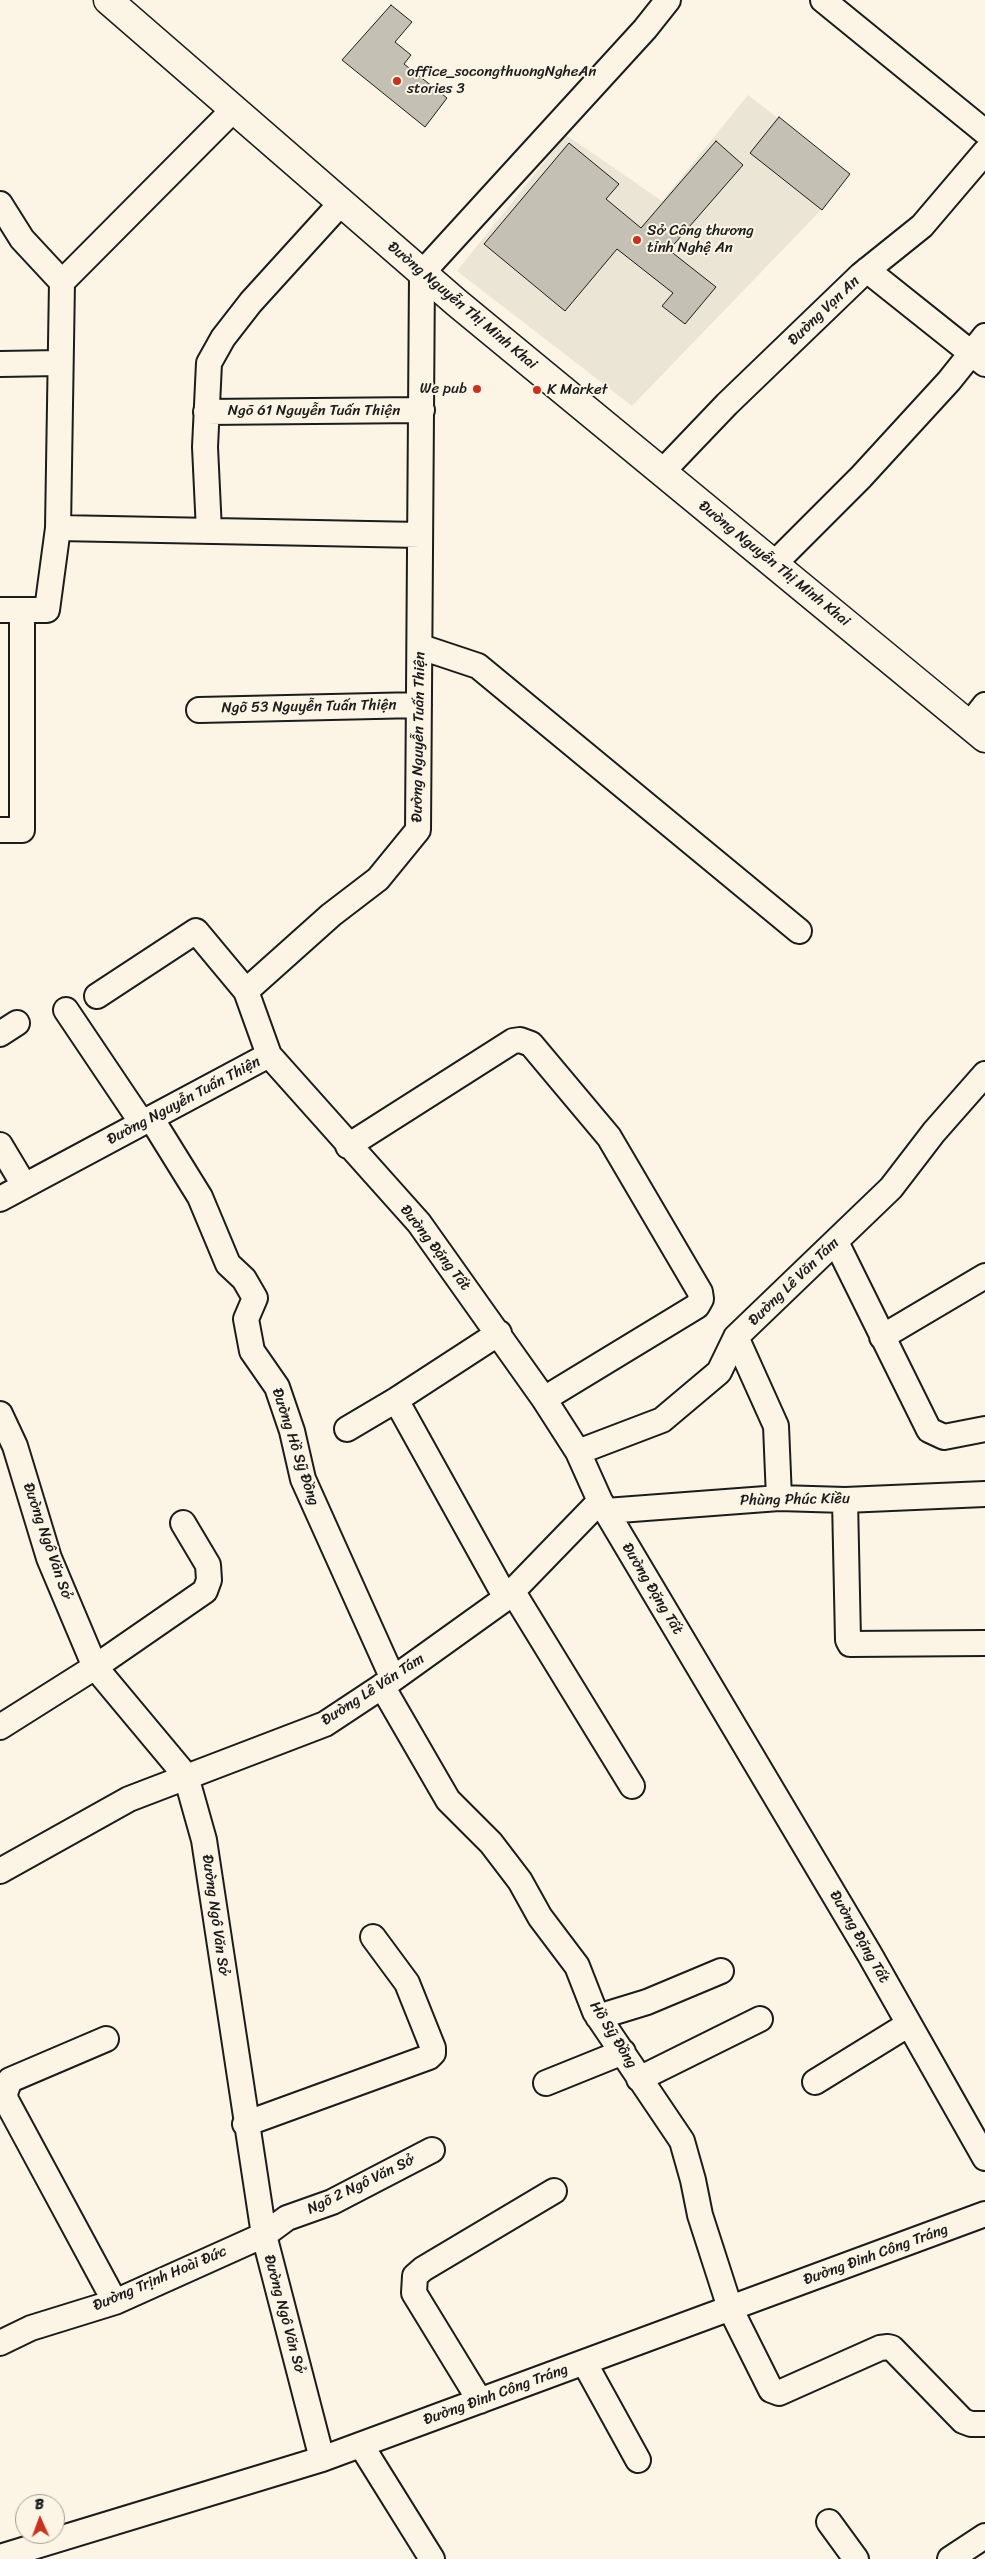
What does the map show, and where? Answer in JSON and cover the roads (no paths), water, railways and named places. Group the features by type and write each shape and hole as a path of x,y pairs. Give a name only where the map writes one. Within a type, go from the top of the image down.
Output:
{"main road":[{"name":"Đường Nguyễn Thị Minh Khai","path":"108,0 422,273 662,472 774,564 980,722"}],"street":[{"path":"422,273 645,29 668,0"},
{"path":"823,0 985,132"},
{"path":"0,830 22,830 11,610 47,610 58,528 59,363 62,282 234,109"},
{"name":"Đường Vạn An","path":"662,472 727,404 867,270 922,226 985,152"},
{"path":"209,531 204,447 209,363 223,338 251,302 341,203"},
{"path":"0,204 22,239 62,282"},
{"path":"774,564 861,477 980,351 867,270"},
{"name":"Đường Nguyễn Tuấn Thiện","path":"0,1199 269,1056 246,991 331,915 378,879 418,830 421,647 422,273"},
{"path":"0,364 59,363"},
{"name":"Ngõ 61 Nguyễn Tuấn Thiện","path":"206,412 422,410"},
{"path":"58,528 420,535"},
{"path":"421,647 478,666 799,931"},
{"name":"Ngõ 53 Nguyễn Tuấn Thiện","path":"199,710 419,705"},
{"path":"97,996 196,931 246,991"},
{"path":"66,1010 146,1121"},
{"path":"348,1146 513,1041 520,1040 531,1044 609,1137 700,1292 701,1299 697,1306 544,1399"},
{"name":"Đường Đặng Tất","path":"269,1056 419,1223 499,1333 544,1399 578,1452 603,1506 909,2024 985,2158"},
{"name":"Đường Lê Văn Tám","path":"578,1452 662,1420 718,1372 736,1337 891,1188 934,1132 985,1074"},
{"name":"Đường Hồ Sỹ Đồng","path":"146,1121 200,1197 228,1264 244,1279 255,1298 246,1319 252,1351 277,1387 292,1431 303,1479 388,1683"},
{"path":"0,1146 24,1185"},
{"path":"836,1242 928,1430 944,1437 985,1430"},
{"path":"882,1337 985,1276"},
{"path":"347,1429 396,1400 499,1333"},
{"path":"736,1337 775,1420 778,1438 779,1498"},
{"path":"396,1400 510,1595 632,1786"},
{"name":"Đường Ngô Văn Sở","path":"0,1414 15,1446 50,1558 95,1667 186,1776 204,1840 245,2124 264,2235 322,2459"},
{"name":"Phùng Phúc Kiều","path":"603,1506 779,1498 845,1500 985,1494"},
{"path":"845,1500 848,1640 850,1644 985,1643"},
{"name":"Đường Lê Văn Tám","path":"0,1871 129,1799 325,1724 388,1683 510,1595 603,1506"},
{"path":"0,1727 95,1667 205,1591 208,1580 208,1565 184,1523"},
{"name":"Hồ Sỹ Đồng","path":"388,1683 448,1800 491,1843 520,1881 540,1917 577,1966 598,2017 682,2141 700,2215 730,2308 773,2392 779,2393 880,2348 888,2347 892,2348 962,2421 971,2424 985,2424"},
{"path":"245,2124 429,2057 433,2053 433,2048 407,1983 373,1937"},
{"path":"598,2017 673,1993 720,1972"},
{"path":"639,2079 760,2019"},
{"path":"815,2082 909,2024"},
{"path":"106,2039 10,2080 6,2086 3,2102 115,2302"},
{"path":"546,2082 623,2052"},
{"name":"Ngõ 2 Ngô Văn Sở","path":"264,2235 287,2218 332,2202 432,2150"},
{"path":"480,2400 414,2292 415,2276 423,2269 554,2191"},
{"name":"Đường Đinh Công Tráng","path":"0,2557 322,2459 985,2214"},
{"name":"Đường Trịnh Hoài Đức","path":"0,2343 30,2328 115,2302 264,2235"},
{"path":"584,2362 638,2460"},
{"path":"361,2445 432,2559"},
{"path":"828,2522 856,2559"},
{"path":"950,2559 985,2536"}],"place":[{"name":"office_socongthuongNgheAn stories 3","path":"397,81"},
{"name":"Sở Công thương tỉnh Nghệ An","path":"637,240"},
{"name":"We pub","path":"477,389"},
{"name":"K Market","path":"537,390"}]}
